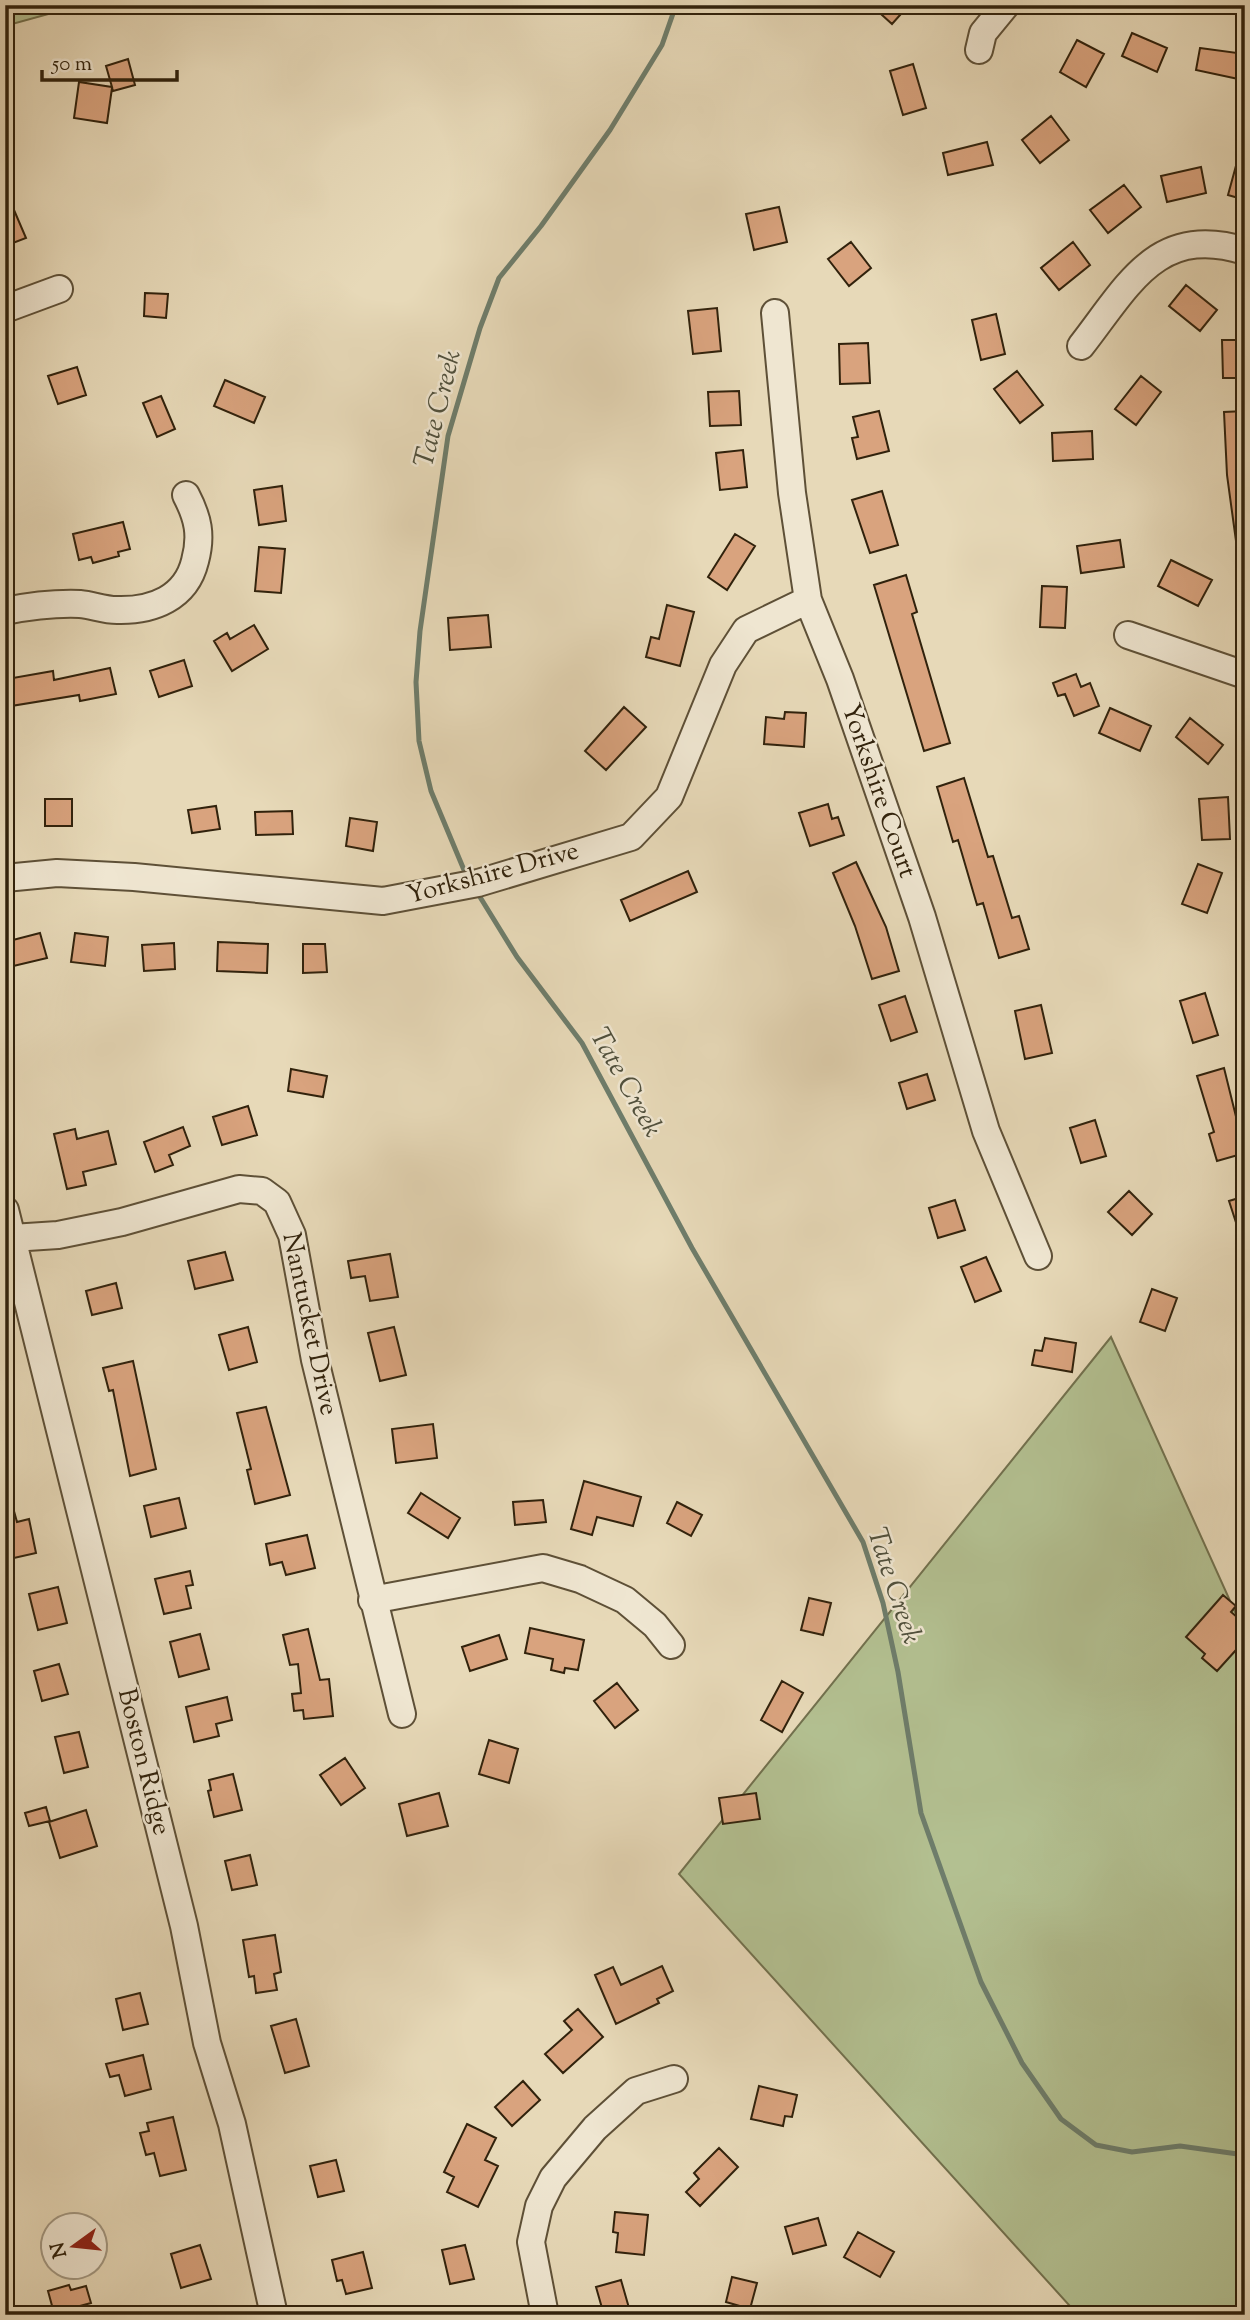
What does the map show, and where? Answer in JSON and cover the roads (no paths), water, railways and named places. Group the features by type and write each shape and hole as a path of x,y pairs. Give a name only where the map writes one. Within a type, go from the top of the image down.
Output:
{"street":[{"path":"979,50 983,33 1006,5"},
{"path":"1081,346 1132,282 1162,253 1197,242 1221,243 1245,250"},
{"path":"5,309 59,289"},
{"name":"Yorkshire Court","path":"775,313 792,493 808,600 840,679 922,917 986,1131 1038,1256"},
{"path":"5,611 34,606 80,604 116,610 148,608 170,600 191,575 200,541 197,517 186,495"},
{"name":"Yorkshire Drive","path":"5,878 57,873 134,877 383,901 478,883 631,837 669,797 723,665 746,630 808,600"},
{"path":"1128,635 1245,675"},
{"name":"Nantucket Drive","path":"12,1238 58,1235 122,1222 239,1189 262,1191 277,1202 292,1235 315,1360 402,1714"},
{"name":"Boston Ridge","path":"5,1210 184,1926 208,2043 232,2124 274,2315"},
{"path":"372,1600 543,1568 580,1579 625,1600 655,1625 671,1645"},
{"path":"545,2315 531,2242 539,2206 553,2178 595,2128 636,2091 674,2079"}],"waterway":[{"name":"Tate Creek","path":"464,870 431,791 419,741 416,682 420,631 448,436 480,328 499,278 541,226 610,130 662,45 676,5"},
{"name":"Tate Creek","path":"480,897 517,957 582,1043 692,1248 863,1542 883,1603 898,1672 921,1813 981,1982 1022,2063 1061,2119 1096,2145 1132,2152 1180,2146 1245,2155"}]}
